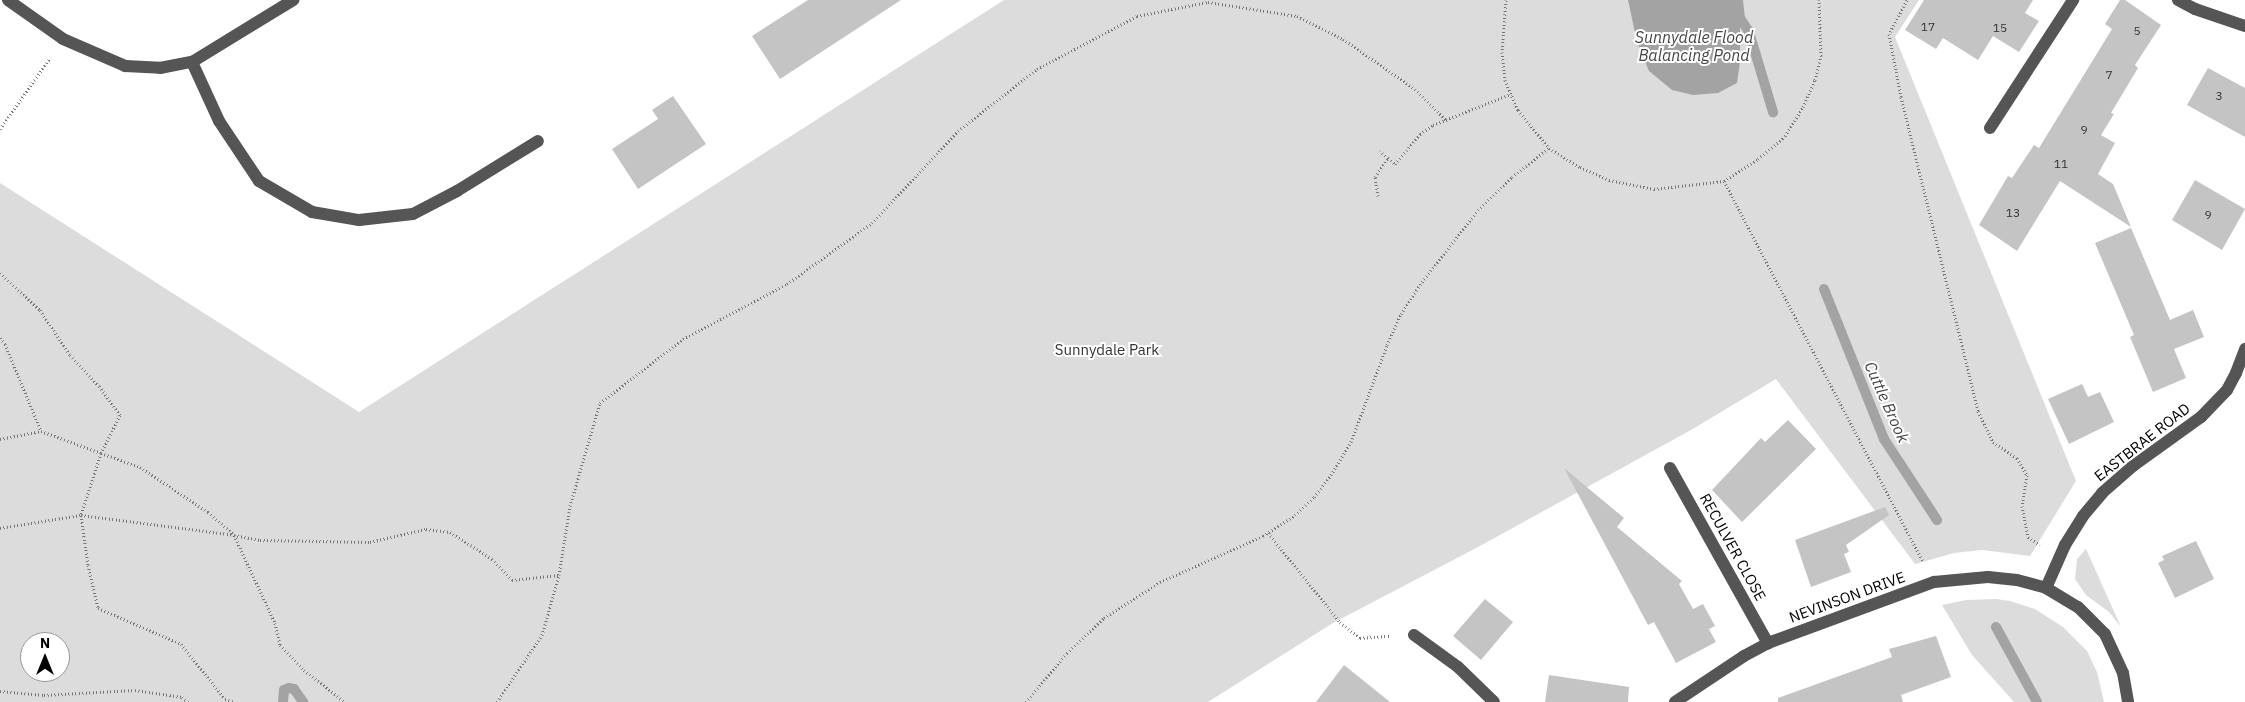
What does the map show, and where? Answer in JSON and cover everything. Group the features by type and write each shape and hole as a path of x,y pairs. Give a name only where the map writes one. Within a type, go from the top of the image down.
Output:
{"street":[{"path":"8,0 63,39 125,66 160,68 192,62 293,0"},
{"path":"1990,128 2073,0"},
{"path":"2178,0 2195,9 2245,26"},
{"path":"192,62 219,121 259,181 312,212 359,220 413,214 457,191 538,141"},
{"name":"EASTBRAE ROAD","path":"2046,588 2083,516 2102,492 2133,466 2202,417 2227,390 2236,374 2245,349"},
{"name":"RECULVER CLOSE","path":"1670,468 1768,643"},
{"name":"NEVINSON DRIVE","path":"1675,702 1744,656 1768,643 1934,582 1988,577 2017,580 2046,588 2078,607 2105,634 2123,673 2128,702"},
{"path":"1414,635 1458,667 1494,702"}],"path":[{"path":"1506,0 1502,52 1505,80 1518,110 1549,148 1580,167 1609,180 1654,189 1724,181 1758,159 1785,136 1803,107 1815,80 1821,56 1819,0"},
{"path":"1906,0 1889,34 1901,97 1978,411 1993,442 2017,458 2026,475 2022,506 2028,537 2060,558"},
{"path":"497,702 542,635 559,575 570,506 600,403 683,339 787,284 872,223 958,131 1036,69 1137,16 1208,2 1298,16 1343,40 1415,89 1446,120"},
{"path":"0,129 63,39"},
{"path":"1380,151 1395,164 1420,134 1433,125 1511,94"},
{"path":"1026,702 1066,653 1104,618 1160,582 1225,555 1268,533 1295,515 1314,497 1331,475 1351,442 1387,345 1401,314 1422,282 1478,210 1512,177 1549,148"},
{"path":"1378,196 1375,177 1388,158"},
{"path":"1724,181 1934,582"},
{"path":"0,273 40,310 70,355 99,386 120,415 101,453 81,515 88,565 98,608 181,644 225,699 234,702"},
{"path":"0,338 5,344 41,431"},
{"path":"0,439 41,431 140,467 208,512 234,535 275,623 280,645 304,670 345,702"},
{"path":"0,528 81,515 260,540 370,542 426,529 450,532 492,559 512,580 559,575"},
{"path":"1268,533 1340,622 1360,638 1414,635"},
{"path":"0,691 44,695 135,690 182,697 188,702"}],"green space":[{"name":"Sunnydale Park","path":"1004,0 1919,0 1895,37 2076,481 2030,556 1982,550 1954,553 1915,564 1776,379 1691,430 1478,547 1333,623 1208,702 0,702 0,183 359,412"},
{"path":"2086,549 2121,627 2109,612 2086,595 2075,579 2077,559"},
{"path":"1996,599 2010,601 2035,609 2063,627 2087,651 2097,672 2104,702 2014,702 1972,655 1942,605 1966,600"}],"water":[{"name":"Sunnydale Flood Balancing Pond","path":"1628,0 1740,0 1740,62 1737,83 1718,93 1693,95 1672,90 1649,71 1637,42"}],"building":[{"path":"808,0 901,0 780,79 752,36"},
{"path":"1924,0 2033,0 2025,13 2039,21 2019,52 1993,36 1978,60 1943,38 1936,49 1905,30"},
{"path":"2120,0 2125,0 2161,25 2135,65 2138,68 2111,113 2114,114 2101,135 2115,143 2098,174 2113,184 2131,227 2060,181 2017,251 1979,225 2008,176 2012,178 2034,145 2039,148 2112,29 2105,24"},
{"path":"2208,68 2245,88 2245,137 2187,105"},
{"path":"673,96 706,144 638,189 612,149 658,119 652,110"},
{"path":"2195,180 2245,209 2222,250 2172,220"},
{"path":"2131,228 2170,320 2193,310 2204,337 2174,349 2186,378 2153,392 2130,337 2134,335 2095,243"},
{"path":"2082,384 2088,397 2100,392 2114,422 2069,444 2048,399"},
{"path":"1788,420 1816,449 1742,522 1712,490 1761,438 1765,442"},
{"path":"1564,468 1624,518 1617,527 1682,581 1679,584 1693,609 1703,604 1715,626 1709,629 1716,642 1676,663 1654,622 1648,625"},
{"path":"1885,507 1889,515 1846,545 1849,552 1844,554 1851,572 1811,587 1795,540"},
{"path":"2196,541 2214,579 2175,598 2158,563 2164,560 2162,556"},
{"path":"1485,599 1513,622 1481,660 1453,636"},
{"path":"1936,636 1951,677 1901,695 1903,702 1778,702 1778,698 1892,657 1889,649"},
{"path":"1344,665 1390,702 1316,702"},
{"path":"1549,675 1629,687 1628,702 1545,702"}],"waterway":[{"name":"Cuttle Brook","path":"1738,0 1740,18 1749,32 1773,112"},
{"name":"Cuttle Brook","path":"1824,289 1884,439 1937,520"},
{"name":"Cuttle Brook","path":"1996,627 2037,702"},
{"path":"283,702 284,690 289,688 294,689 303,702"}]}
